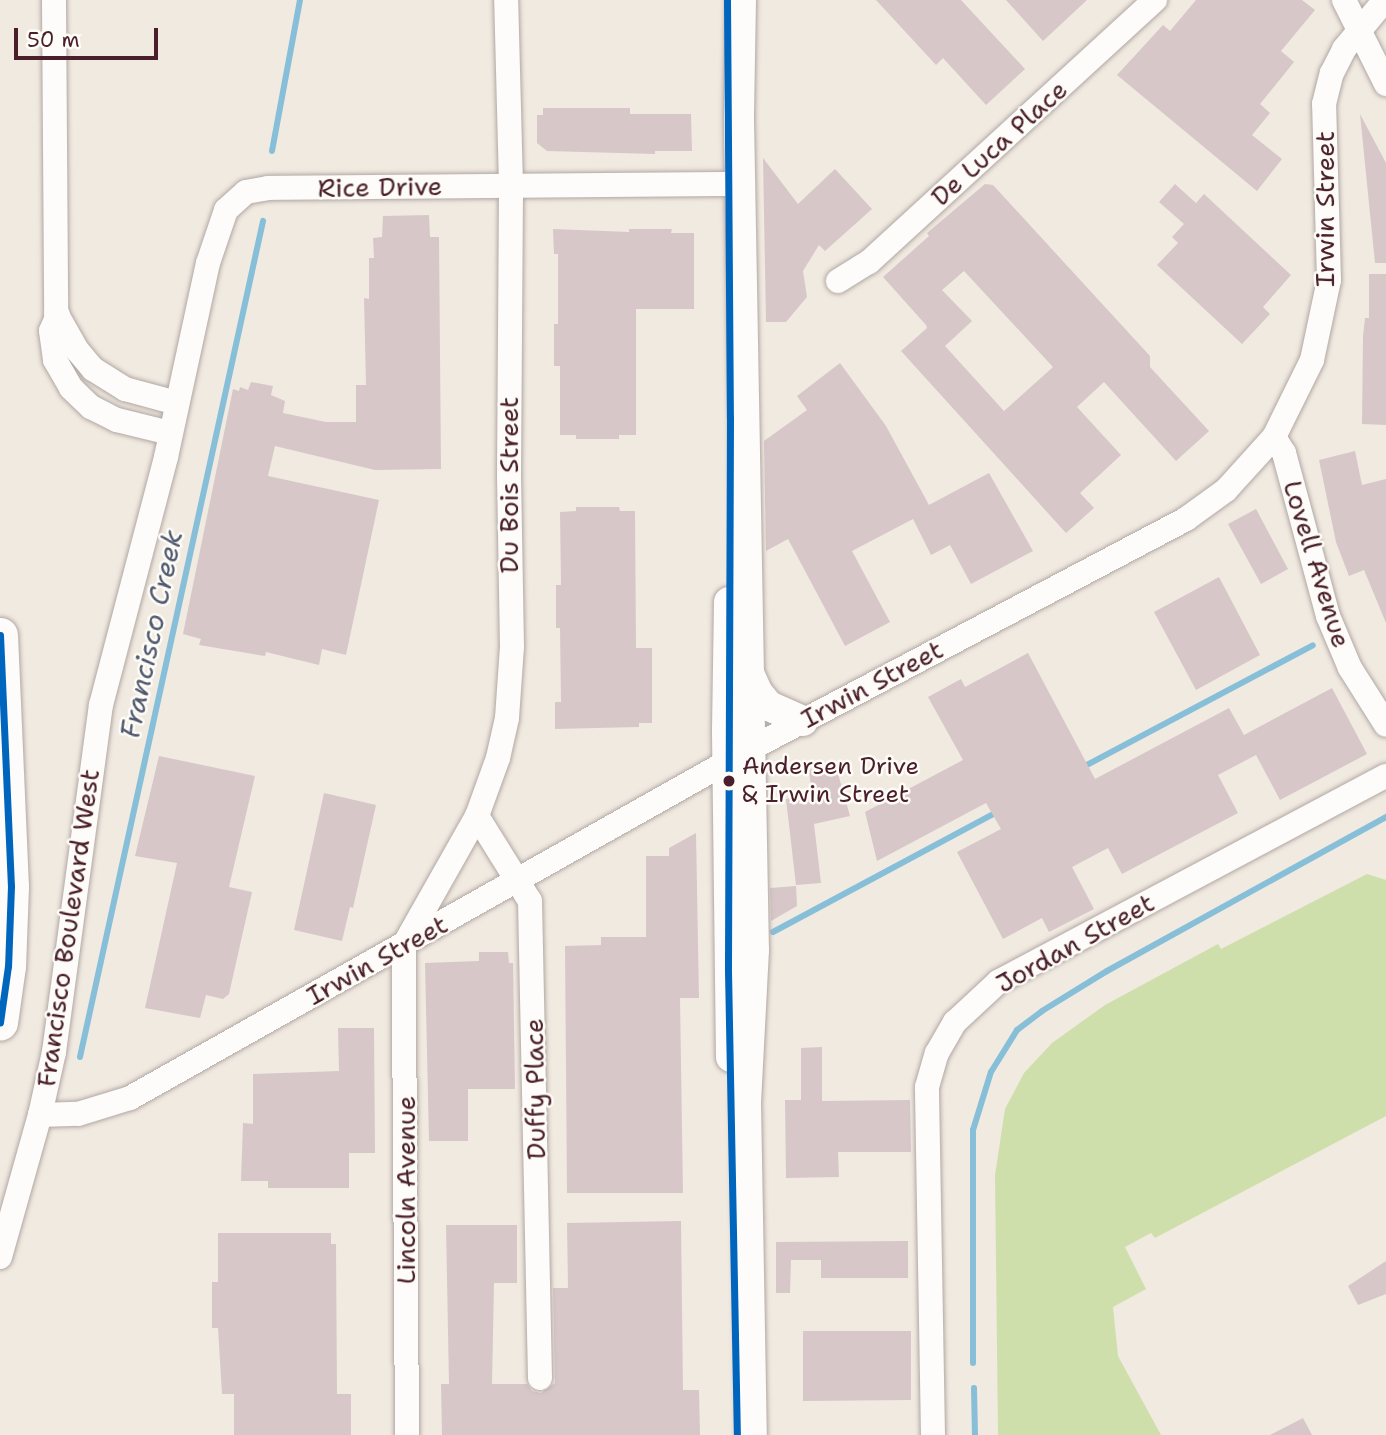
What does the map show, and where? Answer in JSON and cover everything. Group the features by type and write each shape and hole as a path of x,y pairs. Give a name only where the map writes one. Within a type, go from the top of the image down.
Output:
{"highway":[{"path":"0,635 10,927 0,1022"}],"main road":[{"path":"727,0 749,674 739,756 754,950 746,1102 752,1435"},
{"path":"737,1435 739,756 734,184 741,0"},
{"path":"749,674 758,693 769,706 803,721"}],"street":[{"path":"54,0 58,315 51,331 55,360 71,388 91,407 117,420 170,433"},
{"name":"Du Bois Street","path":"404,945 477,816 498,758 507,718 512,647 509,477 511,186 506,0"},
{"name":"De Luca Place","path":"838,281 869,262 1156,0"},
{"path":"1344,0 1386,84"},
{"name":"Irwin Street","path":"40,1115 78,1114 130,1098 739,756 1186,519 1226,490 1274,438 1312,360 1324,305 1329,248 1324,178 1324,104 1332,73 1344,49 1385,0"},
{"name":"Rice Drive","path":"177,403 215,236 226,210 246,192 268,188 734,184"},
{"path":"58,315 77,350 93,369 125,389 177,403"},
{"name":"Francisco Boulevard West","path":"0,1257 40,1115 73,929 101,705 177,403"},
{"name":"Lovell Avenue","path":"1274,438 1284,453 1328,616 1350,668 1386,724"},
{"name":"Jordan Street","path":"933,1435 927,1087 937,1053 955,1022 998,982 1386,776"},
{"name":"Duffy Place","path":"477,816 530,901 540,1378"},
{"name":"Lincoln Avenue","path":"404,945 407,1435"}],"green space":[{"path":"1367,874 1386,880 1386,1116 1155,1238 1151,1233 1125,1247 1146,1289 1113,1307 1118,1356 1161,1435 998,1435 995,1175 1005,1109 1024,1073 1052,1043 1105,1005 1218,944 1221,949"}],"building":[{"path":"876,0 961,0 1025,69 986,105 943,58 936,65"},
{"path":"1006,0 1087,0 1043,41"},
{"path":"1196,0 1302,0 1315,10 1281,51 1294,62 1260,104 1270,113 1252,135 1282,159 1257,191 1117,75 1163,25 1170,31"},
{"path":"543,108 630,108 630,114 691,114 692,151 655,151 655,154 547,151 537,143 537,115 543,115"},
{"path":"1360,114 1386,163 1386,263 1375,263"},
{"path":"763,158 798,204 835,169 872,209 825,251 819,245 803,271 807,297 786,322 766,322"},
{"path":"985,184 993,185 1150,356 1150,367 1209,431 1176,461 1104,382 1077,407 1121,455 1080,493 1094,508 1066,533 901,351 927,328 883,277 929,236 927,233","holes":["964,271 1053,367 1004,411 945,346 972,321 942,290"]},
{"path":"1175,184 1196,203 1204,194 1291,275 1263,307 1270,314 1242,344 1157,265 1178,243 1172,237 1184,224 1159,202"},
{"path":"429,215 430,237 439,237 441,469 375,470 275,446 268,476 379,500 346,655 322,649 319,665 266,652 265,656 199,645 201,639 183,634 233,389 239,391 240,387 248,390 251,382 273,386 271,395 285,401 283,413 326,422 356,422 356,385 366,385 364,298 369,299 369,258 374,258 373,238 382,237 383,216"},
{"path":"553,229 629,232 629,229 672,229 671,233 694,233 694,309 636,309 636,435 619,435 619,439 576,439 576,435 560,435 560,366 554,366 554,324 558,324 558,254 554,254"},
{"path":"1369,274 1386,274 1386,425 1362,424 1363,336 1365,318 1369,318"},
{"path":"840,363 886,426 929,505 989,473 1033,551 971,584 950,545 931,555 913,519 852,551 890,622 845,646 788,539 766,551 764,441 807,410 797,396"},
{"path":"1355,451 1362,485 1386,479 1386,623 1364,570 1349,576 1336,542 1319,460"},
{"path":"576,507 619,507 620,511 635,511 636,648 652,648 652,723 639,723 639,727 555,729 555,702 561,702 560,628 556,628 556,585 561,585 560,512 576,511"},
{"path":"1256,509 1288,569 1261,584 1228,524"},
{"path":"1219,577 1260,655 1196,690 1154,612"},
{"path":"1028,653 1095,779 1229,708 1244,735 1332,688 1367,754 1280,800 1256,755 1218,775 1238,813 1122,874 1108,848 1072,867 1094,909 1049,932 1042,918 1003,939 957,852 1001,829 986,803 877,861 865,812 963,760 928,697 961,679 965,687"},
{"path":"159,756 255,776 229,887 252,892 229,994 223,999 206,995 200,1018 145,1008 177,863 135,856"},
{"path":"835,763 850,816 814,824 821,883 796,885 786,799 812,796 809,770"},
{"path":"324,793 376,805 353,908 350,907 342,941 294,930"},
{"path":"696,833 699,998 680,998 683,1193 567,1193 565,946 601,945 601,937 646,937 646,856 669,856 669,848"},
{"path":"796,886 797,906 771,921 770,888"},
{"path":"479,952 508,952 509,963 513,963 515,1089 468,1089 468,1141 429,1141 425,963 479,961"},
{"path":"338,1028 374,1028 375,1153 349,1153 349,1188 268,1188 268,1181 241,1181 243,1123 253,1124 253,1074 339,1071"},
{"path":"822,1047 822,1101 910,1100 911,1152 838,1152 839,1177 786,1178 785,1100 801,1100 801,1048"},
{"path":"681,1221 683,1390 699,1390 700,1435 442,1435 441,1384 449,1384 446,1225 517,1225 517,1283 494,1283 492,1384 527,1384 532,1391 541,1393 555,1383 553,1288 568,1288 567,1223"},
{"path":"218,1233 331,1233 331,1244 336,1244 337,1394 351,1394 351,1435 234,1435 234,1394 222,1394 218,1328 212,1328 212,1282 218,1282"},
{"path":"908,1241 908,1278 821,1278 821,1260 791,1260 790,1293 776,1293 776,1242"},
{"path":"1386,1261 1386,1294 1358,1305 1348,1286"},
{"path":"803,1331 911,1331 911,1400 803,1401"},
{"path":"1303,1418 1312,1435 1270,1435"}],"waterway":[{"name":"Francisco Creek","path":"272,151 300,0"},
{"name":"Francisco Creek","path":"80,1057 263,221"},
{"path":"1083,767 1313,645"},
{"path":"773,932 999,811"},
{"path":"973,1363 973,1130 991,1072 1017,1030 1042,1011 1107,971 1386,817"},
{"path":"974,1388 975,1435"}],"transit line":[{"path":"727,0 730,418 728,971 737,1435"},
{"path":"0,635 11,886 8,966 0,1022"}],"place":[{"name":"Andersen Drive & Irwin Street","path":"729,781"}]}
